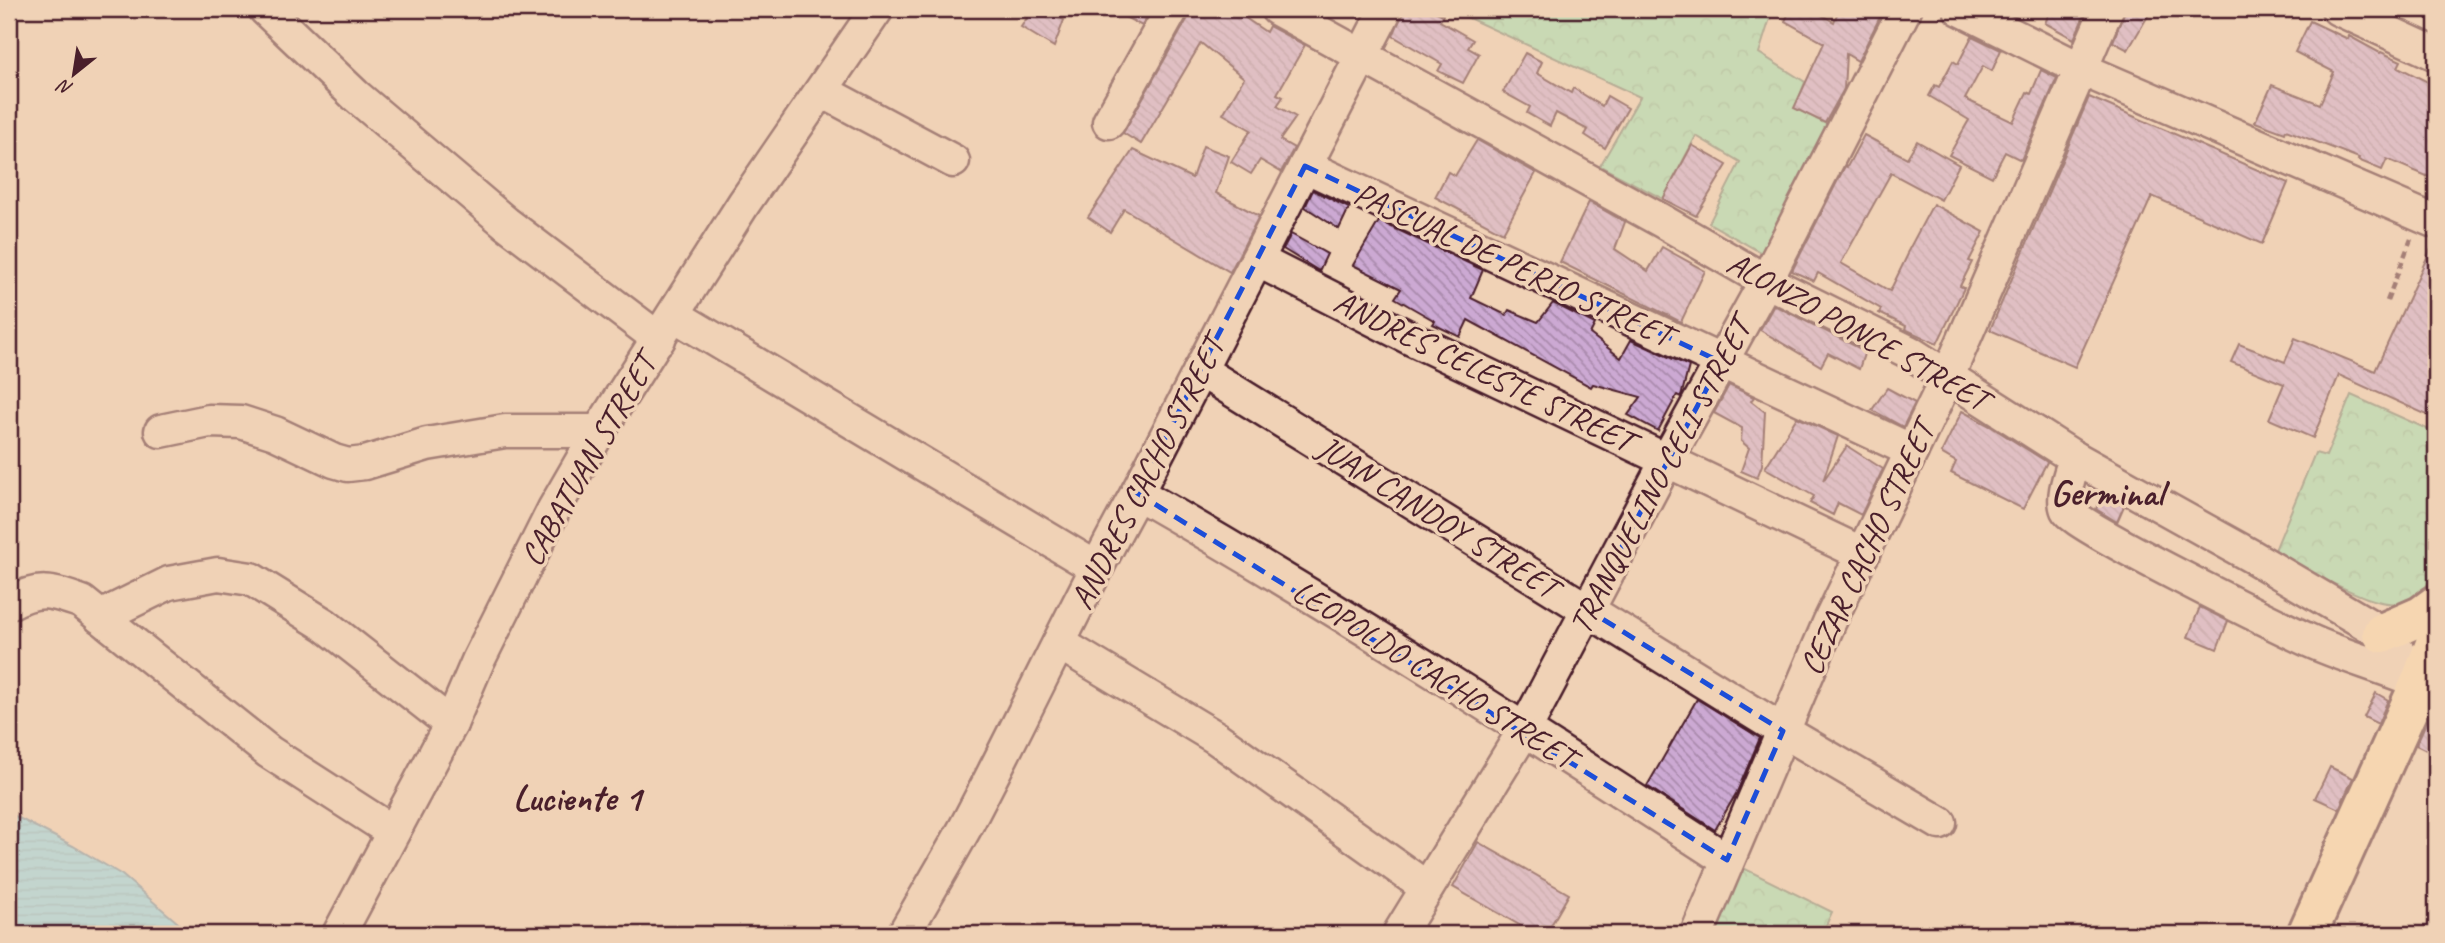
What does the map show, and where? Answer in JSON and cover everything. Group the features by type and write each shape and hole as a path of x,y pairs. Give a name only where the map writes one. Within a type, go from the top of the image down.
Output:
{"main road":[{"path":"2382,633 2421,616 2436,605"},
{"path":"2307,934 2426,684 2436,641"}],"street":[{"path":"265,9 355,95 506,223 666,327 1095,567"},
{"name":"CABATUAN STREET","path":"339,934 451,724 478,661 554,509 744,203 877,9"},
{"path":"1110,122 1172,9"},
{"name":"ALONZO PONCE STREET","path":"1277,9 1650,214 1766,281 1909,352 2075,458 2382,633 2426,684"},
{"name":"ANDRES CACHO STREET","path":"904,934 964,829 1095,567 1137,493 1386,9"},
{"name":"TRANQUELINO CELI STREET","path":"1399,934 1525,729 1667,460 1766,281 1905,9"},
{"path":"1960,9 2081,69 2428,219"},
{"name":"CEZAR CACHO STREET","path":"1697,934 1829,623 1948,376 2107,9"},
{"path":"2338,9 2436,54"},
{"path":"822,91 953,161"},
{"name":"PASCUAL DE PERIO STREET","path":"1305,166 1912,451"},
{"name":"ANDRES CELESTE STREET","path":"1257,260 1410,338 1863,554"},
{"name":"JUAN CANDOY STREET","path":"1200,370 1783,731 1940,823"},
{"path":"161,431 209,421 241,422 275,433 348,465 365,463 427,444 506,430 600,431"},
{"path":"2075,458 2066,496 2067,510 2074,519 2309,640 2426,684"},
{"name":"LEOPOLDO CACHO STREET","path":"1137,493 1228,545 1525,729 1727,860"},
{"path":"100,617 169,583 218,574 251,579 325,625 451,724"},
{"path":"9,603 26,593 51,591 82,601 269,752 393,832"},
{"path":"2309,640 2326,600"},
{"path":"1059,643 1215,737 1427,888"}],"path":[{"path":"2386,301 2428,219"}],"highlighted area":[{"path":"1305,166 1721,362 1588,610 1783,731 1727,860 1137,493"}],"green space":[{"path":"1449,9 1773,9 1759,53 1805,82 1795,108 1832,127 1769,257 1709,223 1740,162 1696,136 1663,199 1600,166 1640,97"},
{"path":"2351,395 2436,433 2436,569 2427,586 2416,597 2404,602 2377,601 2363,596 2273,555 2315,453 2326,456"},
{"path":"1727,860 1832,912 1822,934 1697,934"}],"water":[{"path":"9,813 122,875 191,934 9,934"}],"building":[{"path":"1033,9 1042,9 1064,20 1054,47 1021,27"},
{"path":"1110,9 1151,9 1142,26"},
{"path":"1190,9 1232,9 1266,32 1269,26 1305,45 1277,94 1283,97 1277,106 1296,117 1280,140 1294,148 1281,172 1260,160 1251,174 1231,162 1251,130 1223,114 1244,78 1201,43 1141,144 1123,133 1188,18"},
{"path":"1404,9 1430,9 1443,15 1440,21 1473,40 1468,48 1479,54 1463,83 1438,71 1442,64 1393,36"},
{"path":"1791,9 1811,9 1834,22 1839,9 1884,9 1858,61 1846,54 1844,89 1825,123 1794,108 1824,43 1785,21"},
{"path":"2051,9 2087,9 2074,39 2045,23"},
{"path":"2125,9 2152,9 2128,50 2113,42"},
{"path":"2310,21 2401,61 2398,67 2436,86 2436,180 2387,159 2382,170 2358,160 2359,158 2286,130 2285,133 2255,122 2272,85 2320,104 2334,72 2295,52"},
{"path":"1972,36 2001,50 1992,71 1983,66 1965,99 2013,122 2027,92 2031,94 2041,70 2057,78 2021,160 2005,152 1992,177 1949,155 1969,120 1929,96 1935,85 1939,87 1953,61 1958,64"},
{"path":"1525,53 1542,62 1537,73 1571,93 1573,88 1602,106 1607,96 1628,108 1605,148 1585,135 1588,130 1556,113 1550,126 1527,113 1530,107 1503,92"},
{"path":"2089,97 2288,183 2262,244 2152,196 2075,367 1990,330"},
{"path":"1864,135 1907,158 1917,141 1959,165 1941,200 1891,173 1841,263 1890,291 1933,204 1984,232 1960,286 1964,288 1937,344 1905,329 1906,326 1879,313 1881,309 1818,273 1814,281 1792,271 1845,166 1847,167"},
{"path":"1477,140 1536,173 1503,233 1435,197 1448,172 1455,176"},
{"path":"1692,145 1727,165 1696,216 1663,199"},
{"path":"1203,146 1229,156 1216,193 1259,216 1230,272 1124,209 1110,232 1088,217 1133,150 1192,178"},
{"path":"1313,190 1349,208 1339,229 1305,207"},
{"path":"1589,202 1625,222 1615,249 1648,271 1662,247 1705,271 1681,322 1560,262"},
{"path":"1379,221 1483,270 1471,298 1506,315 1509,310 1538,322 1553,303 1595,324 1590,334 1621,358 1631,340 1689,366 1681,397 1677,395 1658,431 1628,415 1641,397 1593,384 1591,387 1468,320 1460,337 1433,324 1435,321 1395,298 1401,289 1353,265"},
{"path":"1291,234 1327,254 1319,271 1283,249"},
{"path":"2435,240 2436,419 2339,375 2313,438 2269,419 2284,384 2231,362 2239,344 2285,362 2295,338 2375,371"},
{"path":"1774,305 1865,351 1859,369 1828,353 1821,366 1760,330"},
{"path":"1729,385 1754,397 1751,401 1765,412 1762,465 1757,478 1741,471 1749,448 1741,441 1742,428 1714,413"},
{"path":"1887,388 1915,403 1903,427 1872,410"},
{"path":"1962,411 2047,462 2023,509 1951,473 1956,462 1941,453"},
{"path":"1797,417 1838,436 1823,481 1847,446 1883,469 1861,515 1838,503 1833,515 1810,503 1814,496 1765,468"},
{"path":"2103,495 2124,506 2117,522 2096,509"},
{"path":"2200,607 2228,621 2217,649 2188,637"},
{"path":"2376,693 2388,700 2378,724 2364,717"},
{"path":"1697,699 1760,738 1737,792 1715,830 1647,786"},
{"path":"2433,707 2436,708 2436,755 2416,745"},
{"path":"2330,767 2353,778 2339,809 2315,798"},
{"path":"1478,842 1569,894 1546,934 1535,934 1453,887"}],"district":[{"name":"Germinal","path":"2107,492"},
{"name":"Luciente 1","path":"577,797"}]}
